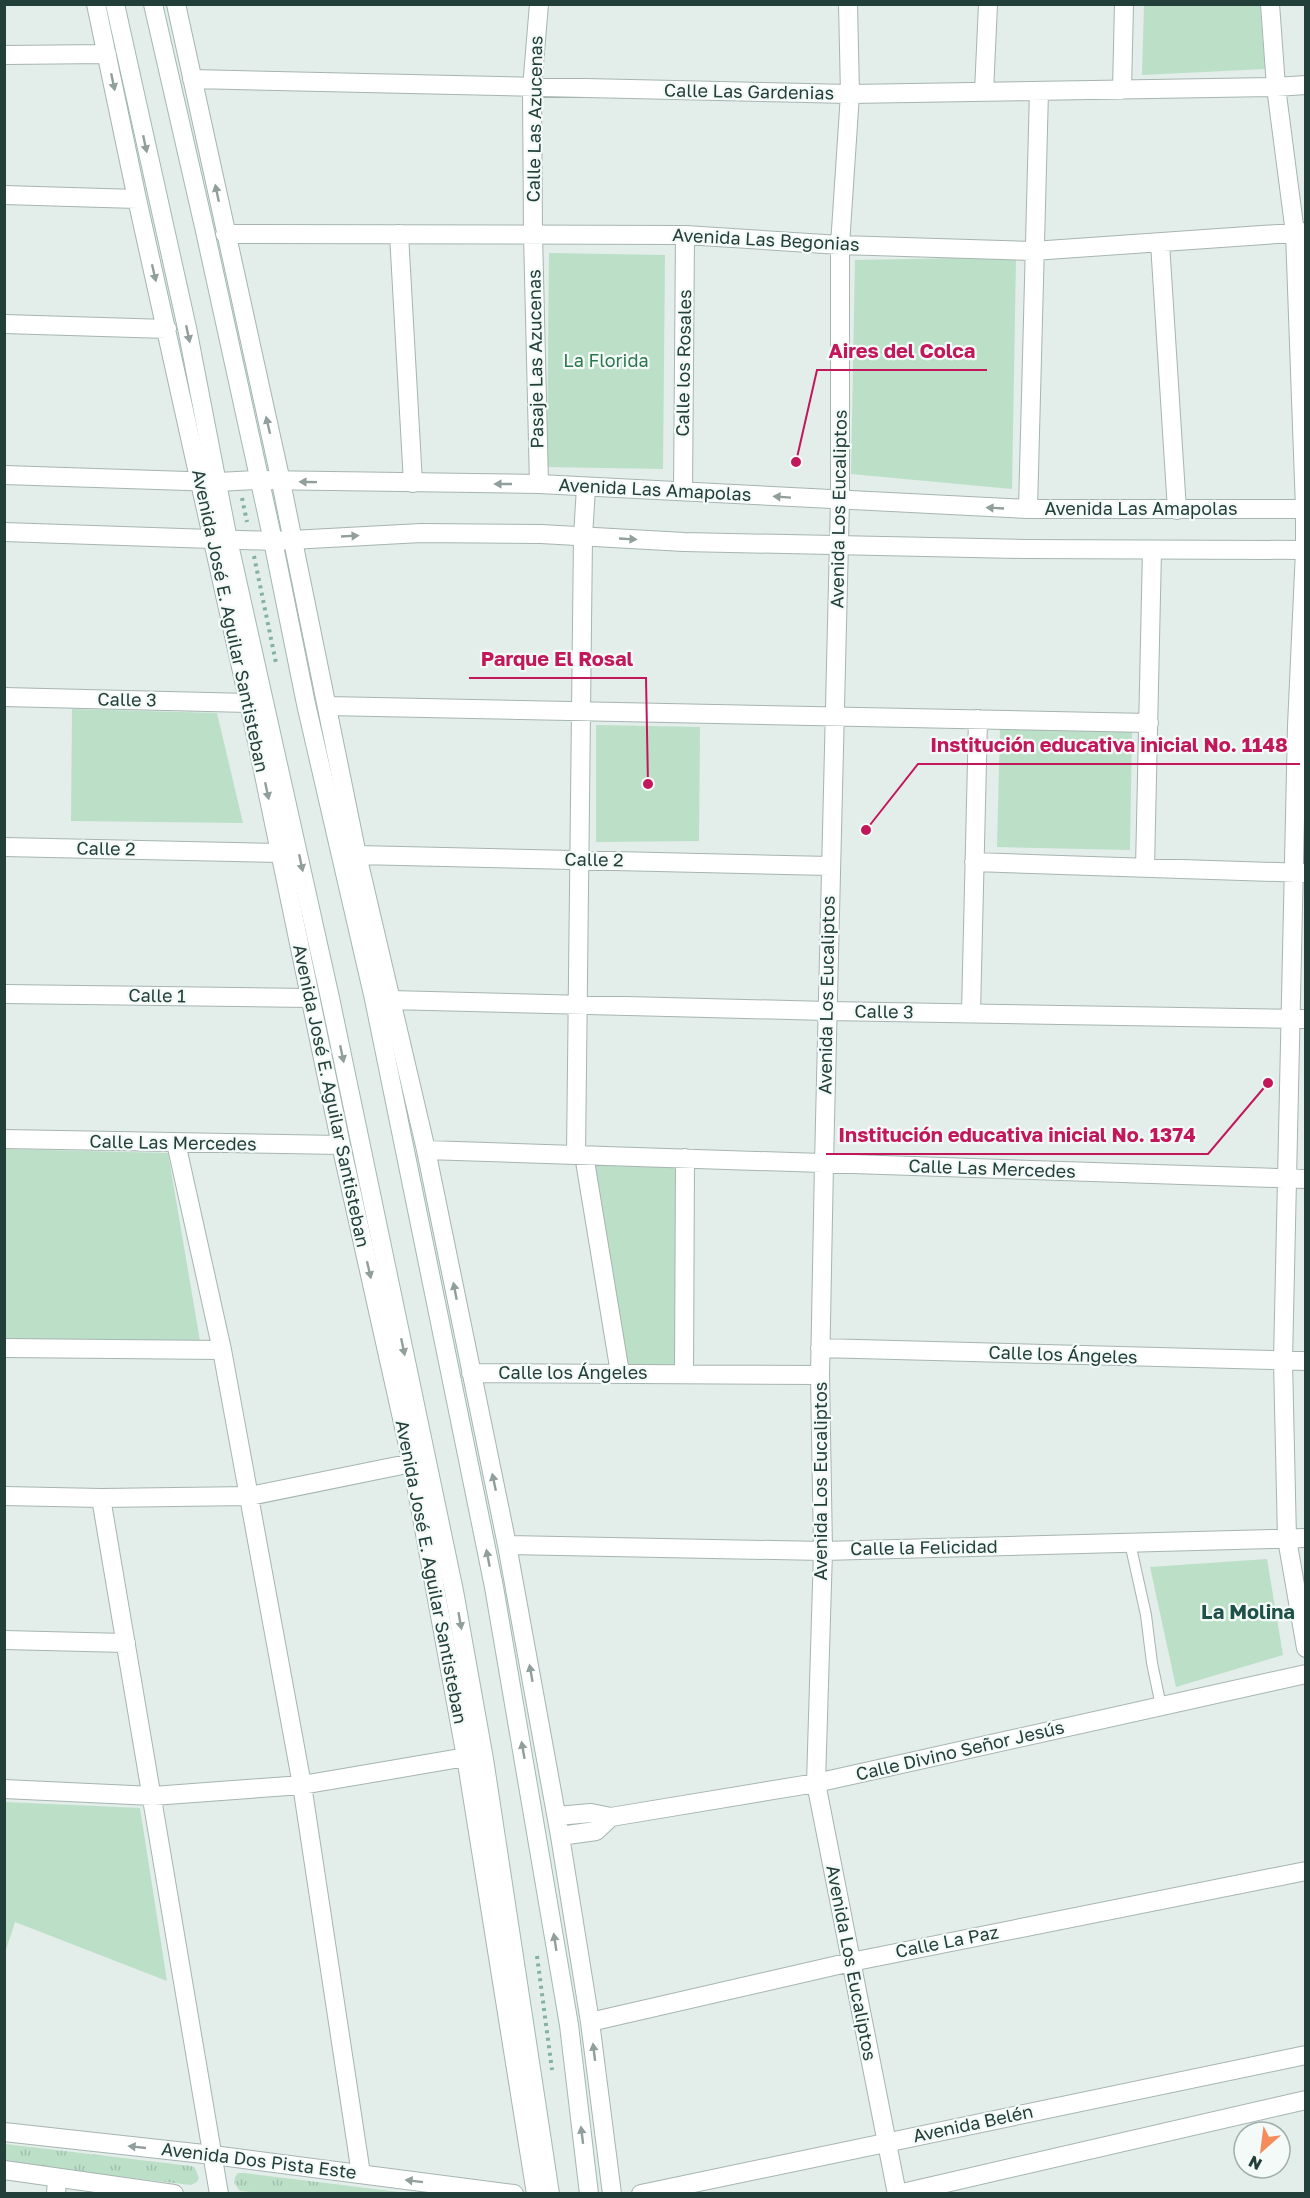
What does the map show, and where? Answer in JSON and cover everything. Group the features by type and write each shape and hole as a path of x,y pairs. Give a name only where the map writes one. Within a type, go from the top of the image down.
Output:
{"street":[{"name":"Avenida José E. Aguilar Santisteban","path":"96,4 167,329 209,482"},
{"name":"Avenida José E. Aguilar Santisteban","path":"115,4 187,328 209,482 249,704 309,998 412,1463 466,1757 536,2193"},
{"path":"153,4 273,541 306,704 374,999 494,1587 569,2025 589,2193"},
{"path":"176,4 281,482 357,855 426,1150 507,1545 560,1836 590,2022 612,2193"},
{"name":"Calle Las Azucenas","path":"533,234 532,88 539,4"},
{"name":"Avenida Los Eucaliptos","path":"848,4 850,94 840,245 840,500 820,1348 823,1551 816,1783 898,2193"},
{"path":"984,92 988,4"},
{"path":"1122,90 1124,4"},
{"path":"1270,4 1276,87 1300,233 1305,550 1298,1019 1286,1179 1283,1361 1287,1539 1305,1648"},
{"path":"4,55 106,54"},
{"name":"Calle Las Gardenias","path":"192,79 850,94 1305,85"},
{"path":"1028,509 1039,91"},
{"path":"4,195 137,199"},
{"name":"Avenida Las Begonias","path":"225,234 685,235 840,245 1033,251 1300,233"},
{"path":"399,234 413,483"},
{"name":"Pasaje Las Azucenas","path":"533,234 539,484"},
{"name":"Calle los Rosales","path":"683,491 685,235"},
{"path":"1160,243 1177,510"},
{"path":"4,324 167,329"},
{"name":"Avenida Las Amapolas","path":"4,475 209,482 258,480 539,484 1028,509 1305,509"},
{"path":"586,488 579,860 580,1155 620,1373"},
{"path":"4,532 273,541 421,533 584,536 684,542 1152,550 1305,550"},
{"name":"Avenida José E. Aguilar Santisteban","path":"220,539 323,965 454,1591 484,1759 550,2193"},
{"path":"1144,868 1152,550"},
{"name":"Calle 3","path":"4,697 249,704"},
{"path":"327,706 1149,723"},
{"path":"971,1013 978,719"},
{"name":"Calle 2","path":"4,847 280,853"},
{"name":"Calle 2","path":"357,855 830,866"},
{"path":"974,862 1299,873"},
{"name":"Calle 1","path":"4,994 309,998"},
{"name":"Calle 3","path":"390,1000 827,1011 1298,1019"},
{"name":"Calle Las Mercedes","path":"4,1139 341,1145"},
{"path":"176,1143 222,1350 302,1785 361,2174"},
{"name":"Calle Las Mercedes","path":"426,1150 1305,1179"},
{"path":"684,1374 685,1158"},
{"path":"4,1348 222,1350"},
{"name":"Calle los Ángeles","path":"820,1348 1305,1361"},
{"name":"Calle los Ángeles","path":"471,1372 820,1375"},
{"path":"4,1496 101,1498 250,1496 412,1463"},
{"path":"101,1498 219,2193"},
{"name":"Calle la Felicidad","path":"507,1545 823,1551 1305,1538"},
{"path":"4,1640 126,1643"},
{"name":"Calle Divino Señor Jesús","path":"556,1816 591,1813 611,1817 816,1783 1305,1674"},
{"path":"4,1789 153,1796 302,1785 466,1757"},
{"name":"Calle Divino Señor Jesús","path":"560,1836 596,1831 611,1817"},
{"name":"Calle La Paz","path":"590,2022 851,1962 1305,1871"},
{"name":"Avenida Belén","path":"641,2193 1305,2055"},
{"path":"898,2193 1305,2100"},
{"name":"Avenida Dos Pista Este","path":"4,2132 213,2155 514,2193"},
{"path":"4,2170 56,2186 174,2193"}],"lane":[{"path":"1130,1543 1146,1615 1152,1664 1161,1706"}],"path":[{"path":"238,481 251,540"}],"green space":[{"path":"1144,5 1260,5 1265,69 1142,75"},
{"name":"La Florida","path":"549,253 665,255 663,469 547,467"},
{"path":"1016,257 1012,489 851,474 855,260"},
{"path":"72,709 217,713 243,823 71,821"},
{"path":"596,725 700,727 699,841 596,842"},
{"path":"1000,728 1132,732 1130,850 997,847"},
{"path":"5,1149 168,1153 200,1341 5,1339"},
{"path":"593,1161 685,1166 677,1366 625,1364"},
{"path":"1267,1559 1283,1655 1176,1687 1150,1567"},
{"path":"5,1802 140,1808 167,1981 15,1922 5,1953"},
{"path":"5,2144 191,2166 195,2168 199,2178 191,2185 5,2163"},
{"path":"238,2173 407,2193 240,2191 234,2183"}],"place":[{"name":"Aires del Colca","path":"796,462"},
{"name":"Parque El Rosal","path":"648,784"},
{"name":"Institución educativa inicial No. 1148","path":"866,830"},
{"name":"Institución educativa inicial No. 1374","path":"1268,1083"}],"district":[{"name":"La Molina","path":"1248,1612"}]}
